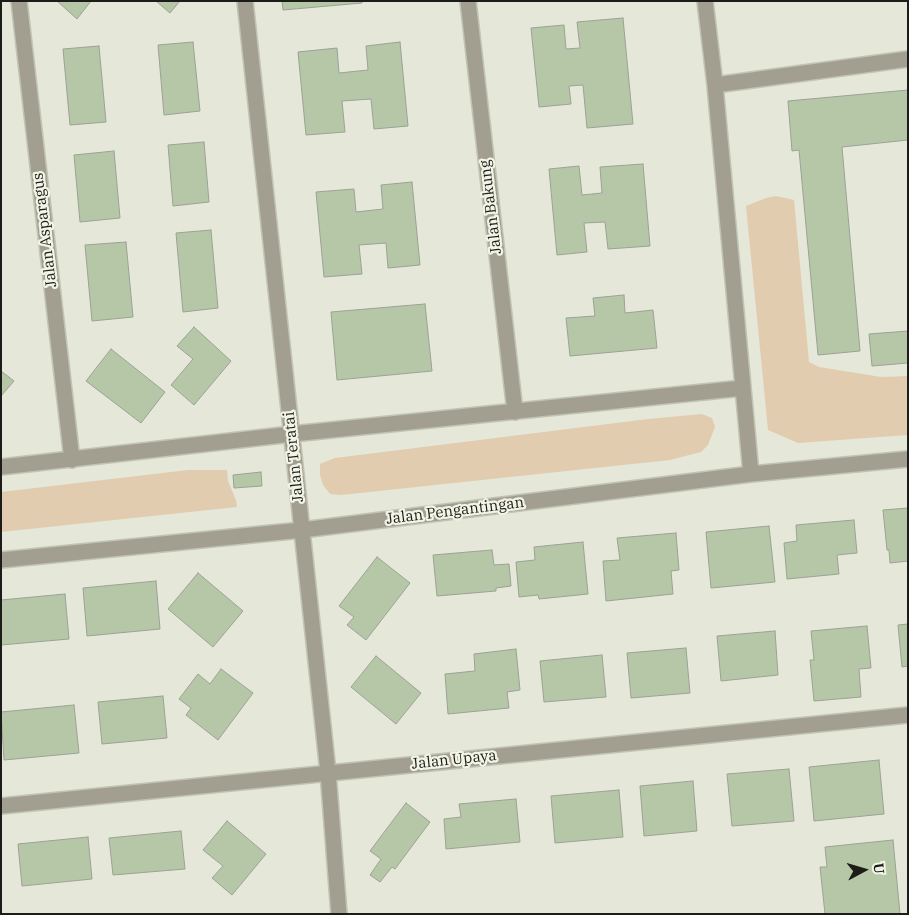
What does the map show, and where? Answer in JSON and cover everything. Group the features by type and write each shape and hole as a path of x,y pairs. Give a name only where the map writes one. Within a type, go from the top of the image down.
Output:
{"street":[{"name":"Jalan Asparagus","path":"19,1 72,460"},
{"name":"Jalan Teratai","path":"245,1 328,772 339,914"},
{"name":"Jalan Bakung","path":"468,1 515,412"},
{"path":"705,1 715,85 751,474"},
{"path":"715,85 908,59"},
{"path":"1,467 292,434 743,388"},
{"name":"Jalan Pengantingan","path":"1,560 302,530 751,474 908,459"},
{"name":"Jalan Upaya","path":"1,806 908,715"}],"shaded area":[{"path":"776,196 794,200 809,362 819,367 881,377 908,376 908,435 798,443 768,430 746,206"},
{"path":"702,414 712,418 715,427 708,445 701,452 670,460 341,495 330,494 323,485 320,475 320,464 335,458"},
{"path":"188,470 227,470 228,481 237,507 1,532 1,492"}],"building":[{"path":"57,1 91,1 77,19"},
{"path":"156,1 180,1 170,13"},
{"path":"282,1 362,1 362,3 283,10"},
{"path":"623,18 633,124 587,128 583,85 569,86 571,104 539,107 531,28 564,25 566,49 580,48 577,22"},
{"path":"193,42 200,111 164,115 158,45"},
{"path":"400,42 408,126 374,129 371,99 342,101 345,132 306,135 298,52 337,48 339,73 368,70 366,46"},
{"path":"99,46 106,122 70,125 63,49"},
{"path":"908,90 908,140 842,147 860,351 818,355 799,150 792,151 788,101"},
{"path":"204,142 209,202 173,206 168,145"},
{"path":"114,151 120,218 80,222 74,155"},
{"path":"643,164 650,246 608,249 605,222 584,223 587,252 557,255 549,169 579,166 582,195 602,193 600,167"},
{"path":"412,182 420,265 388,268 386,243 359,245 362,274 324,277 316,192 354,189 356,212 383,209 381,185"},
{"path":"211,230 218,308 183,312 176,233"},
{"path":"126,242 133,317 92,321 85,245"},
{"path":"624,295 625,313 653,310 657,348 570,356 566,318 595,316 593,298"},
{"path":"425,304 432,371 337,380 331,312"},
{"path":"194,327 231,361 194,405 171,385 193,359 177,346"},
{"path":"908,331 908,363 872,366 869,334"},
{"path":"111,349 165,392 141,423 86,381"},
{"path":"1,371 14,381 1,396"},
{"path":"261,472 262,486 234,488 233,475"},
{"path":"908,508 908,561 890,563 883,510"},
{"path":"854,520 857,553 837,555 839,574 787,579 784,543 797,541 796,525"},
{"path":"769,526 775,582 711,588 706,532"},
{"path":"676,533 679,570 671,571 673,594 606,601 603,561 620,560 617,538"},
{"path":"583,542 588,594 539,599 538,595 519,597 516,562 535,560 534,547"},
{"path":"492,550 494,565 509,564 511,586 496,588 496,591 437,596 433,555"},
{"path":"377,557 410,583 366,640 347,625 354,617 339,606"},
{"path":"198,573 243,611 213,647 168,609"},
{"path":"156,581 160,629 87,636 83,588"},
{"path":"65,594 69,639 1,645 1,600"},
{"path":"908,624 908,666 902,667 898,625"},
{"path":"867,626 871,668 859,669 861,697 814,701 810,660 814,660 811,631"},
{"path":"775,631 778,675 721,681 717,636"},
{"path":"686,648 690,693 631,698 627,653"},
{"path":"516,649 520,690 507,692 509,708 448,714 445,674 475,671 474,654"},
{"path":"602,655 606,697 544,702 540,661"},
{"path":"376,656 421,693 396,724 351,687"},
{"path":"221,669 253,693 218,740 186,715 191,708 179,699 198,674 210,684"},
{"path":"163,696 167,738 102,744 98,702"},
{"path":"74,705 79,753 4,760 1,712"},
{"path":"879,760 884,814 814,821 809,767"},
{"path":"789,769 794,821 732,826 727,774"},
{"path":"693,781 697,831 644,836 640,786"},
{"path":"619,790 623,837 555,843 551,796"},
{"path":"516,799 520,842 446,849 444,819 461,817 459,804"},
{"path":"406,803 430,822 395,869 392,867 380,882 370,875 381,859 370,851"},
{"path":"227,821 266,854 232,895 212,878 223,866 203,850"},
{"path":"181,831 185,869 113,875 109,838"},
{"path":"88,837 92,879 22,886 18,844"},
{"path":"893,840 900,914 825,914 820,867 827,867 825,847"}]}
